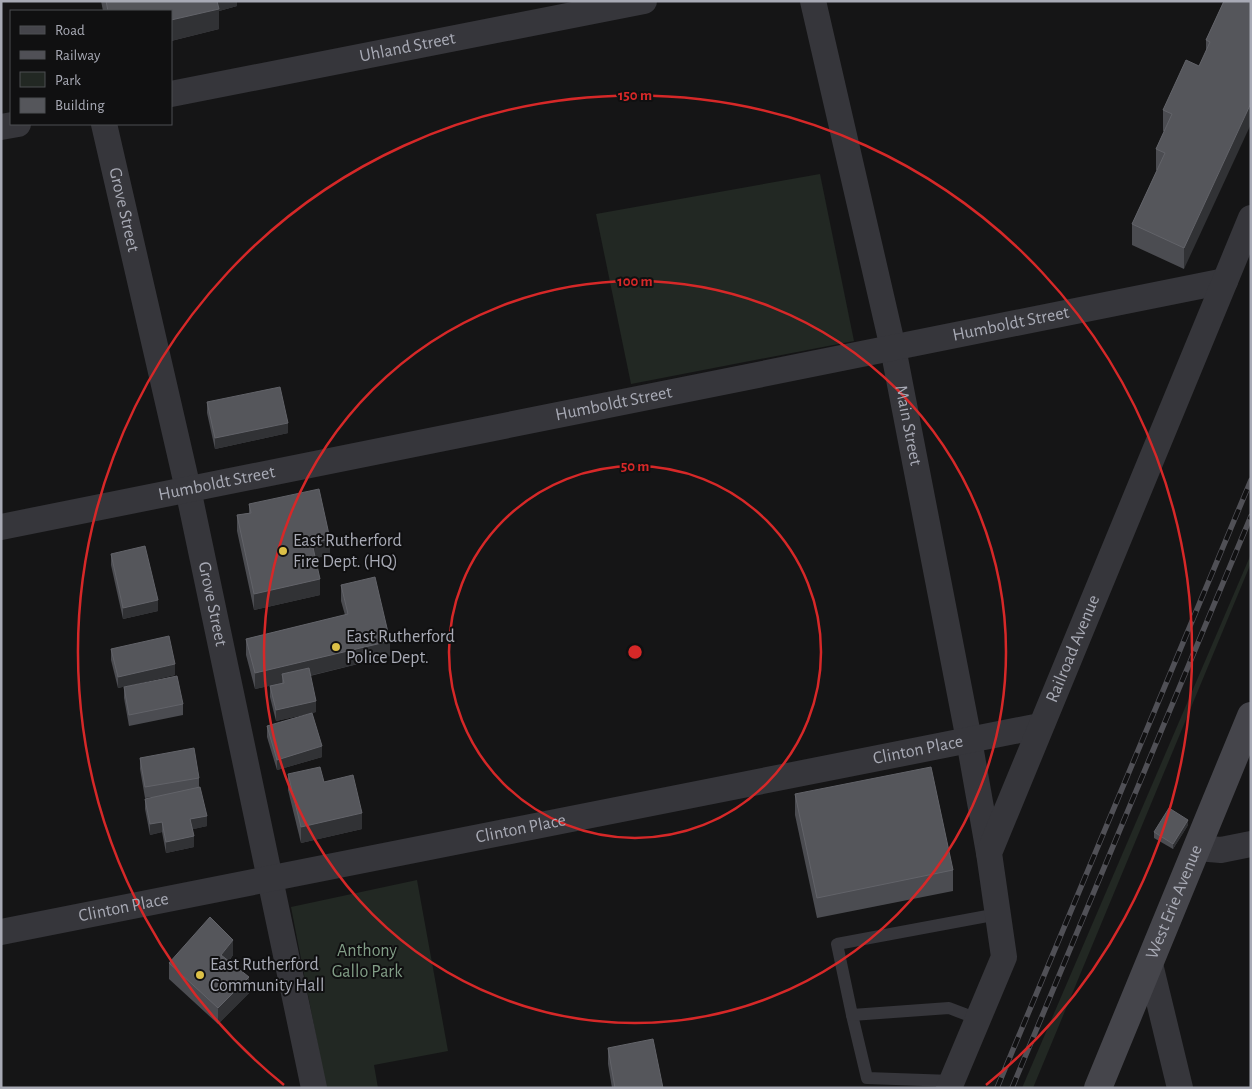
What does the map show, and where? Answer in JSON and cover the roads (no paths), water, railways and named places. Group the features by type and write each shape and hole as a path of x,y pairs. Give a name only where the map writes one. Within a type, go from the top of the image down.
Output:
{"street":[{"name":"Uhland Street","path":"172,94 644,1"},
{"name":"Main Street","path":"813,1 893,348 970,740 989,853"},
{"name":"Grove Street","path":"104,125 188,490 314,1088"},
{"name":"Railroad Avenue","path":"989,853 1251,218"},
{"name":"Humboldt Street","path":"1,527 1225,281"},
{"name":"West Erie Avenue","path":"1098,1088 1251,716"},
{"name":"Clinton Place","path":"1,932 1040,726"},
{"path":"1197,848 1221,850 1251,844"},
{"path":"951,1084 1004,957 989,853"},
{"path":"1150,964 1180,1088"}],"lane":[{"path":"951,1084 867,1078 837,944 998,914"},
{"path":"852,1015 949,1008 978,1019"}],"railway":[{"path":"997,1088 1251,480"},
{"path":"1012,1088 1251,516"}],"place":[{"name":"East Rutherford Fire Dept. (HQ)","path":"283,551"},
{"name":"East Rutherford Police Dept.","path":"336,647"},
{"name":"East Rutherford Community Hall","path":"200,975"}],"park label":[{"name":"Anthony Gallo Park","path":"367,961"}]}
